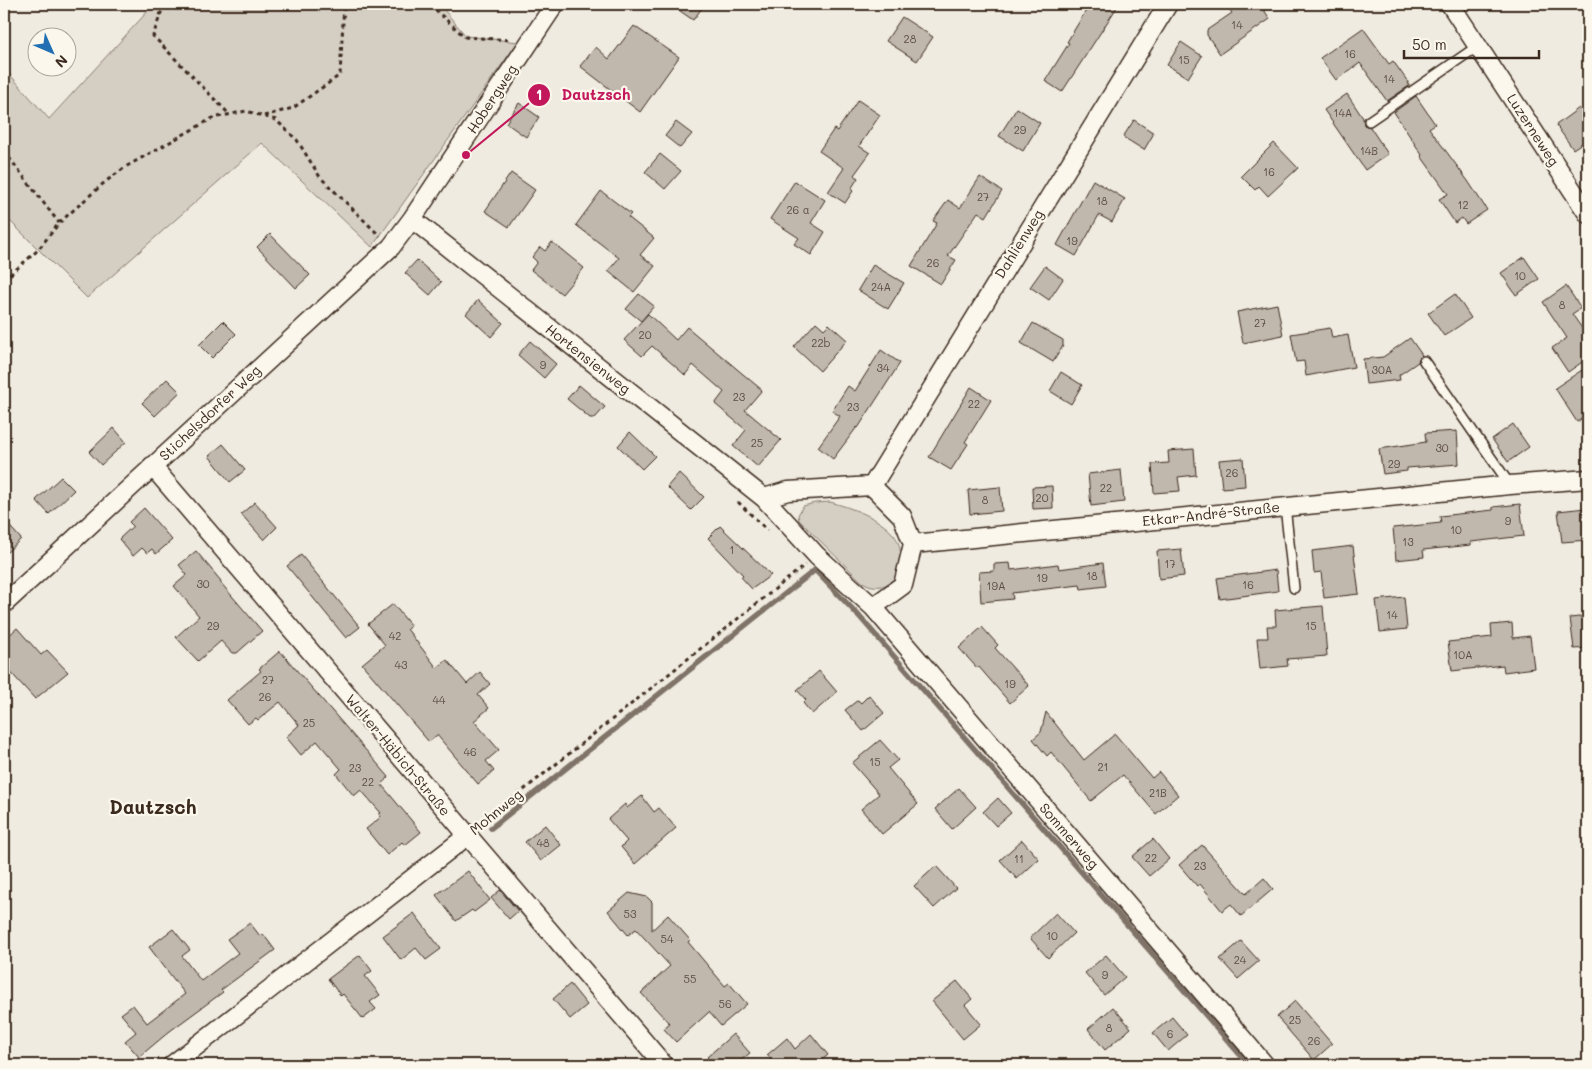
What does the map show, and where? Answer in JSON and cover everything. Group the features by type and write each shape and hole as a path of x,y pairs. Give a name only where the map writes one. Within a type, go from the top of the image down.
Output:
{"street":[{"name":"Hobergweg","path":"412,219 555,4"},
{"name":"Dahlienweg","path":"872,486 1168,4"},
{"name":"Luzerneweg","path":"1450,4 1588,214"},
{"name":"Stichelsdorfer Weg","path":"4,604 391,247 412,219"},
{"name":"Hortensienweg","path":"412,219 764,498 810,561"},
{"name":"Walter-Häbich-Straße","path":"152,466 664,1065"},
{"name":"Etkar-André-Straße","path":"912,544 1510,484 1588,479"},
{"path":"764,498 788,491 872,486 902,516 912,544 903,585 872,607"},
{"name":"Sommerweg","path":"810,561 872,607 1266,1065"},
{"name":"Mohnweg","path":"172,1065 467,836"}],"lane":[{"path":"1369,121 1478,46"},
{"path":"1424,361 1510,484"},
{"path":"1285,506 1294,588"}],"path":[{"path":"164,4 153,36 229,114"},
{"path":"264,116 293,108 340,75 344,4"},
{"path":"429,4 465,37 530,42"},
{"path":"4,280 38,250 60,223 105,182 128,166 213,118 246,111 276,120 297,140 320,177 391,247"},
{"path":"4,151 60,223"},
{"path":"734,499 769,532"},
{"path":"797,559 810,561"},
{"name":"Mohnweg","path":"467,836 810,561"}],"shaded area":[{"path":"142,4 439,4 466,36 518,42 372,247 262,143 87,298 4,215 4,68 49,119 148,11"},
{"path":"830,502 856,510 873,518 894,535 898,543 901,560 899,569 890,583 882,586 873,586 862,582 799,520 798,515 803,506"}],"building":[{"path":"670,4 705,4 693,20"},
{"path":"1090,4 1119,4 1062,92 1045,81 1069,43 1067,42"},
{"path":"1226,4 1260,4 1270,19 1220,54 1207,35 1207,30 1232,13"},
{"path":"902,17 933,37 917,61 886,41"},
{"path":"634,26 679,57 640,112 580,66 596,47 609,59"},
{"path":"1363,28 1389,64 1393,61 1408,82 1409,86 1387,101 1360,63 1336,80 1320,58"},
{"path":"1181,42 1202,56 1188,78 1167,65"},
{"path":"1347,94 1363,118 1364,125 1370,127 1388,154 1365,170 1324,110"},
{"path":"1416,96 1435,124 1429,128 1487,210 1466,224 1462,218 1455,223 1439,199 1448,194 1421,156 1394,112"},
{"path":"858,100 880,115 859,146 870,153 854,175 858,178 851,189 853,191 845,203 828,192 844,168 819,151 834,129 837,131"},
{"path":"519,103 539,117 526,137 506,123"},
{"path":"1017,108 1040,123 1023,151 999,136"},
{"path":"1579,108 1588,121 1588,139 1573,149 1556,125"},
{"path":"1134,120 1154,133 1144,150 1123,137"},
{"path":"676,122 692,134 680,148 665,136"},
{"path":"1274,143 1298,168 1268,196 1259,186 1255,190 1241,176"},
{"path":"660,154 681,171 665,189 645,172"},
{"path":"511,173 535,190 509,227 485,211"},
{"path":"980,177 1002,191 986,217 978,212 948,256 956,260 941,284 911,266 937,223 933,221 948,200 960,208"},
{"path":"1093,180 1125,199 1112,222 1099,215 1076,256 1057,245"},
{"path":"795,181 825,200 811,223 825,232 811,255 794,244 799,238 770,219"},
{"path":"601,191 631,214 628,217 654,238 640,255 655,266 634,292 608,271 619,258 576,225"},
{"path":"270,234 310,275 296,288 257,247"},
{"path":"552,242 584,268 562,294 531,270 537,262 532,257 540,247 545,251"},
{"path":"1524,257 1539,279 1516,295 1501,273"},
{"path":"417,260 441,282 430,295 405,273"},
{"path":"873,265 904,283 888,309 858,290"},
{"path":"1045,266 1063,279 1049,300 1030,287"},
{"path":"1566,286 1581,308 1572,314 1588,337 1588,358 1568,372 1552,348 1567,338 1543,302"},
{"path":"639,294 654,306 641,321 626,309"},
{"path":"1455,294 1471,318 1444,336 1428,313"},
{"path":"478,300 503,323 491,337 466,314"},
{"path":"1277,304 1283,335 1243,343 1237,312"},
{"path":"648,314 676,340 687,327 762,390 745,410 781,440 758,467 733,446 746,430 715,404 724,392 693,365 685,375 652,346 642,356 624,340"},
{"path":"223,321 236,334 212,358 199,345"},
{"path":"816,322 824,329 829,324 847,340 820,371 794,347"},
{"path":"1033,323 1063,340 1063,346 1053,362 1021,343"},
{"path":"1330,328 1332,338 1348,335 1354,367 1306,376 1304,361 1296,362 1291,334"},
{"path":"1410,338 1422,355 1418,362 1399,375 1400,380 1366,384 1363,359 1383,357"},
{"path":"530,341 556,364 544,378 518,355"},
{"path":"881,350 900,363 858,428 833,459 818,447 840,416 832,411 848,386 855,391"},
{"path":"1582,370 1588,379 1588,414 1577,422 1555,388"},
{"path":"1061,372 1082,385 1071,404 1050,391"},
{"path":"167,379 180,392 155,416 142,403"},
{"path":"579,385 605,407 595,418 590,418 567,399"},
{"path":"971,387 991,400 965,442 968,444 951,470 929,457"},
{"path":"1513,424 1529,447 1508,462 1492,439"},
{"path":"114,428 126,442 101,465 89,452"},
{"path":"1457,431 1459,464 1407,468 1407,471 1383,474 1379,449 1426,442 1425,433"},
{"path":"630,432 655,456 642,469 618,446"},
{"path":"223,444 245,470 230,482 209,456"},
{"path":"1194,449 1196,475 1178,477 1180,491 1154,493 1152,464 1169,463 1168,451"},
{"path":"1243,458 1245,486 1222,488 1219,460"},
{"path":"1121,470 1124,502 1091,506 1088,474"},
{"path":"679,473 704,497 691,510 667,487"},
{"path":"61,477 74,490 49,514 36,500"},
{"path":"1052,486 1053,508 1033,509 1032,487"},
{"path":"1000,487 1002,511 970,514 968,490"},
{"path":"255,502 277,527 264,540 241,514"},
{"path":"1520,504 1524,536 1471,542 1471,545 1423,550 1424,557 1396,560 1393,528 1441,523 1440,516 1493,510 1493,507"},
{"path":"144,508 172,540 156,554 152,549 147,553 142,548 133,556 119,539 133,526 129,522"},
{"path":"1586,508 1588,540 1562,542 1558,511"},
{"path":"4,520 21,539 4,555"},
{"path":"720,526 771,575 752,589 741,577 743,575 708,538"},
{"path":"1353,546 1359,594 1324,598 1321,572 1314,573 1312,551"},
{"path":"1181,549 1184,576 1159,579 1157,551"},
{"path":"196,551 262,631 237,653 232,653 221,641 198,661 176,637 199,616 174,586 187,575 179,565"},
{"path":"301,555 360,627 346,638 287,566"},
{"path":"1010,563 1011,570 1058,564 1059,569 1103,563 1106,586 1081,589 1080,585 1012,593 1013,599 981,602 979,572 994,571 994,564"},
{"path":"1276,570 1278,591 1220,599 1217,578"},
{"path":"1404,597 1407,629 1380,632 1376,600"},
{"path":"393,604 411,626 407,629 437,668 447,660 467,684 480,672 490,684 478,695 489,708 474,721 499,750 486,761 494,771 478,784 437,735 429,742 362,664 385,645 368,624"},
{"path":"1323,606 1327,656 1287,659 1288,666 1260,669 1257,638 1268,638 1267,626 1276,626 1275,610"},
{"path":"1588,616 1588,648 1574,649 1570,618"},
{"path":"1512,623 1513,638 1530,636 1534,668 1504,672 1503,665 1452,671 1448,642 1492,637 1491,625"},
{"path":"982,627 998,645 995,648 1029,686 1010,703 979,667 977,668 959,648"},
{"path":"17,628 41,655 47,650 68,672 35,699 4,665 4,640"},
{"path":"280,651 389,777 381,784 421,832 405,845 402,842 387,855 366,829 381,817 379,814 381,813 361,790 354,796 336,774 341,769 317,741 301,755 286,737 299,725 280,702 258,720 256,718 248,724 227,700 261,671 259,669"},
{"path":"819,671 837,692 812,714 803,703 806,700 797,690"},
{"path":"869,695 884,713 863,731 845,710 858,700 861,703"},
{"path":"1046,712 1084,760 1115,734 1152,778 1159,772 1178,795 1156,814 1123,775 1091,801 1051,752 1047,756 1033,739 1041,732"},
{"path":"880,740 898,760 888,768 918,804 882,834 861,809 879,794 852,763"},
{"path":"959,788 976,807 952,829 935,809"},
{"path":"642,796 654,812 659,808 676,828 635,864 621,847 627,841 608,819 625,804 627,808"},
{"path":"998,798 1011,813 996,826 983,812"},
{"path":"545,825 561,845 541,861 525,842"},
{"path":"1153,839 1169,859 1149,876 1132,857"},
{"path":"1022,840 1039,859 1017,879 1000,860"},
{"path":"1202,845 1246,894 1264,878 1273,889 1241,916 1231,904 1222,911 1200,884 1197,886 1179,865"},
{"path":"936,866 956,888 934,908 914,886"},
{"path":"468,871 490,900 474,912 472,910 456,921 436,895"},
{"path":"500,890 518,911 509,919 491,898"},
{"path":"629,893 647,897 652,902 652,930 668,915 690,940 688,942 725,986 729,983 747,1004 721,1026 709,1012 676,1042 664,1029 669,1023 641,993 670,966 636,929 628,935 608,911"},
{"path":"414,913 441,949 426,960 416,948 401,960 383,936"},
{"path":"1056,913 1074,933 1048,958 1030,938"},
{"path":"250,923 260,936 263,934 275,950 221,990 223,992 170,1031 139,1057 125,1041 136,1032 121,1014 133,1005 147,1023 185,994 149,947 173,929 190,950 182,956 201,981 238,953 227,939"},
{"path":"1241,941 1259,961 1238,979 1220,959"},
{"path":"360,955 372,971 365,976 380,995 370,1002 376,1009 363,1019 328,979"},
{"path":"1106,955 1125,977 1104,995 1085,973"},
{"path":"957,981 972,999 965,1005 981,1024 963,1039 932,1001"},
{"path":"570,984 587,1005 570,1019 553,999"},
{"path":"1295,1001 1332,1044 1314,1060 1277,1017"},
{"path":"1113,1007 1131,1028 1105,1050 1088,1029"},
{"path":"1172,1017 1187,1035 1168,1051 1153,1033"},
{"path":"733,1034 750,1053 735,1065 714,1065 707,1057"},
{"path":"811,1034 828,1055 816,1065 776,1065 767,1055 787,1038 795,1049"}],"waterway":[{"path":"491,828 815,570 859,616 1249,1065"}],"place":[{"name":"Dautzsch","path":"466,155"}],"district":[{"name":"Dautzsch","path":"153,807"}]}
